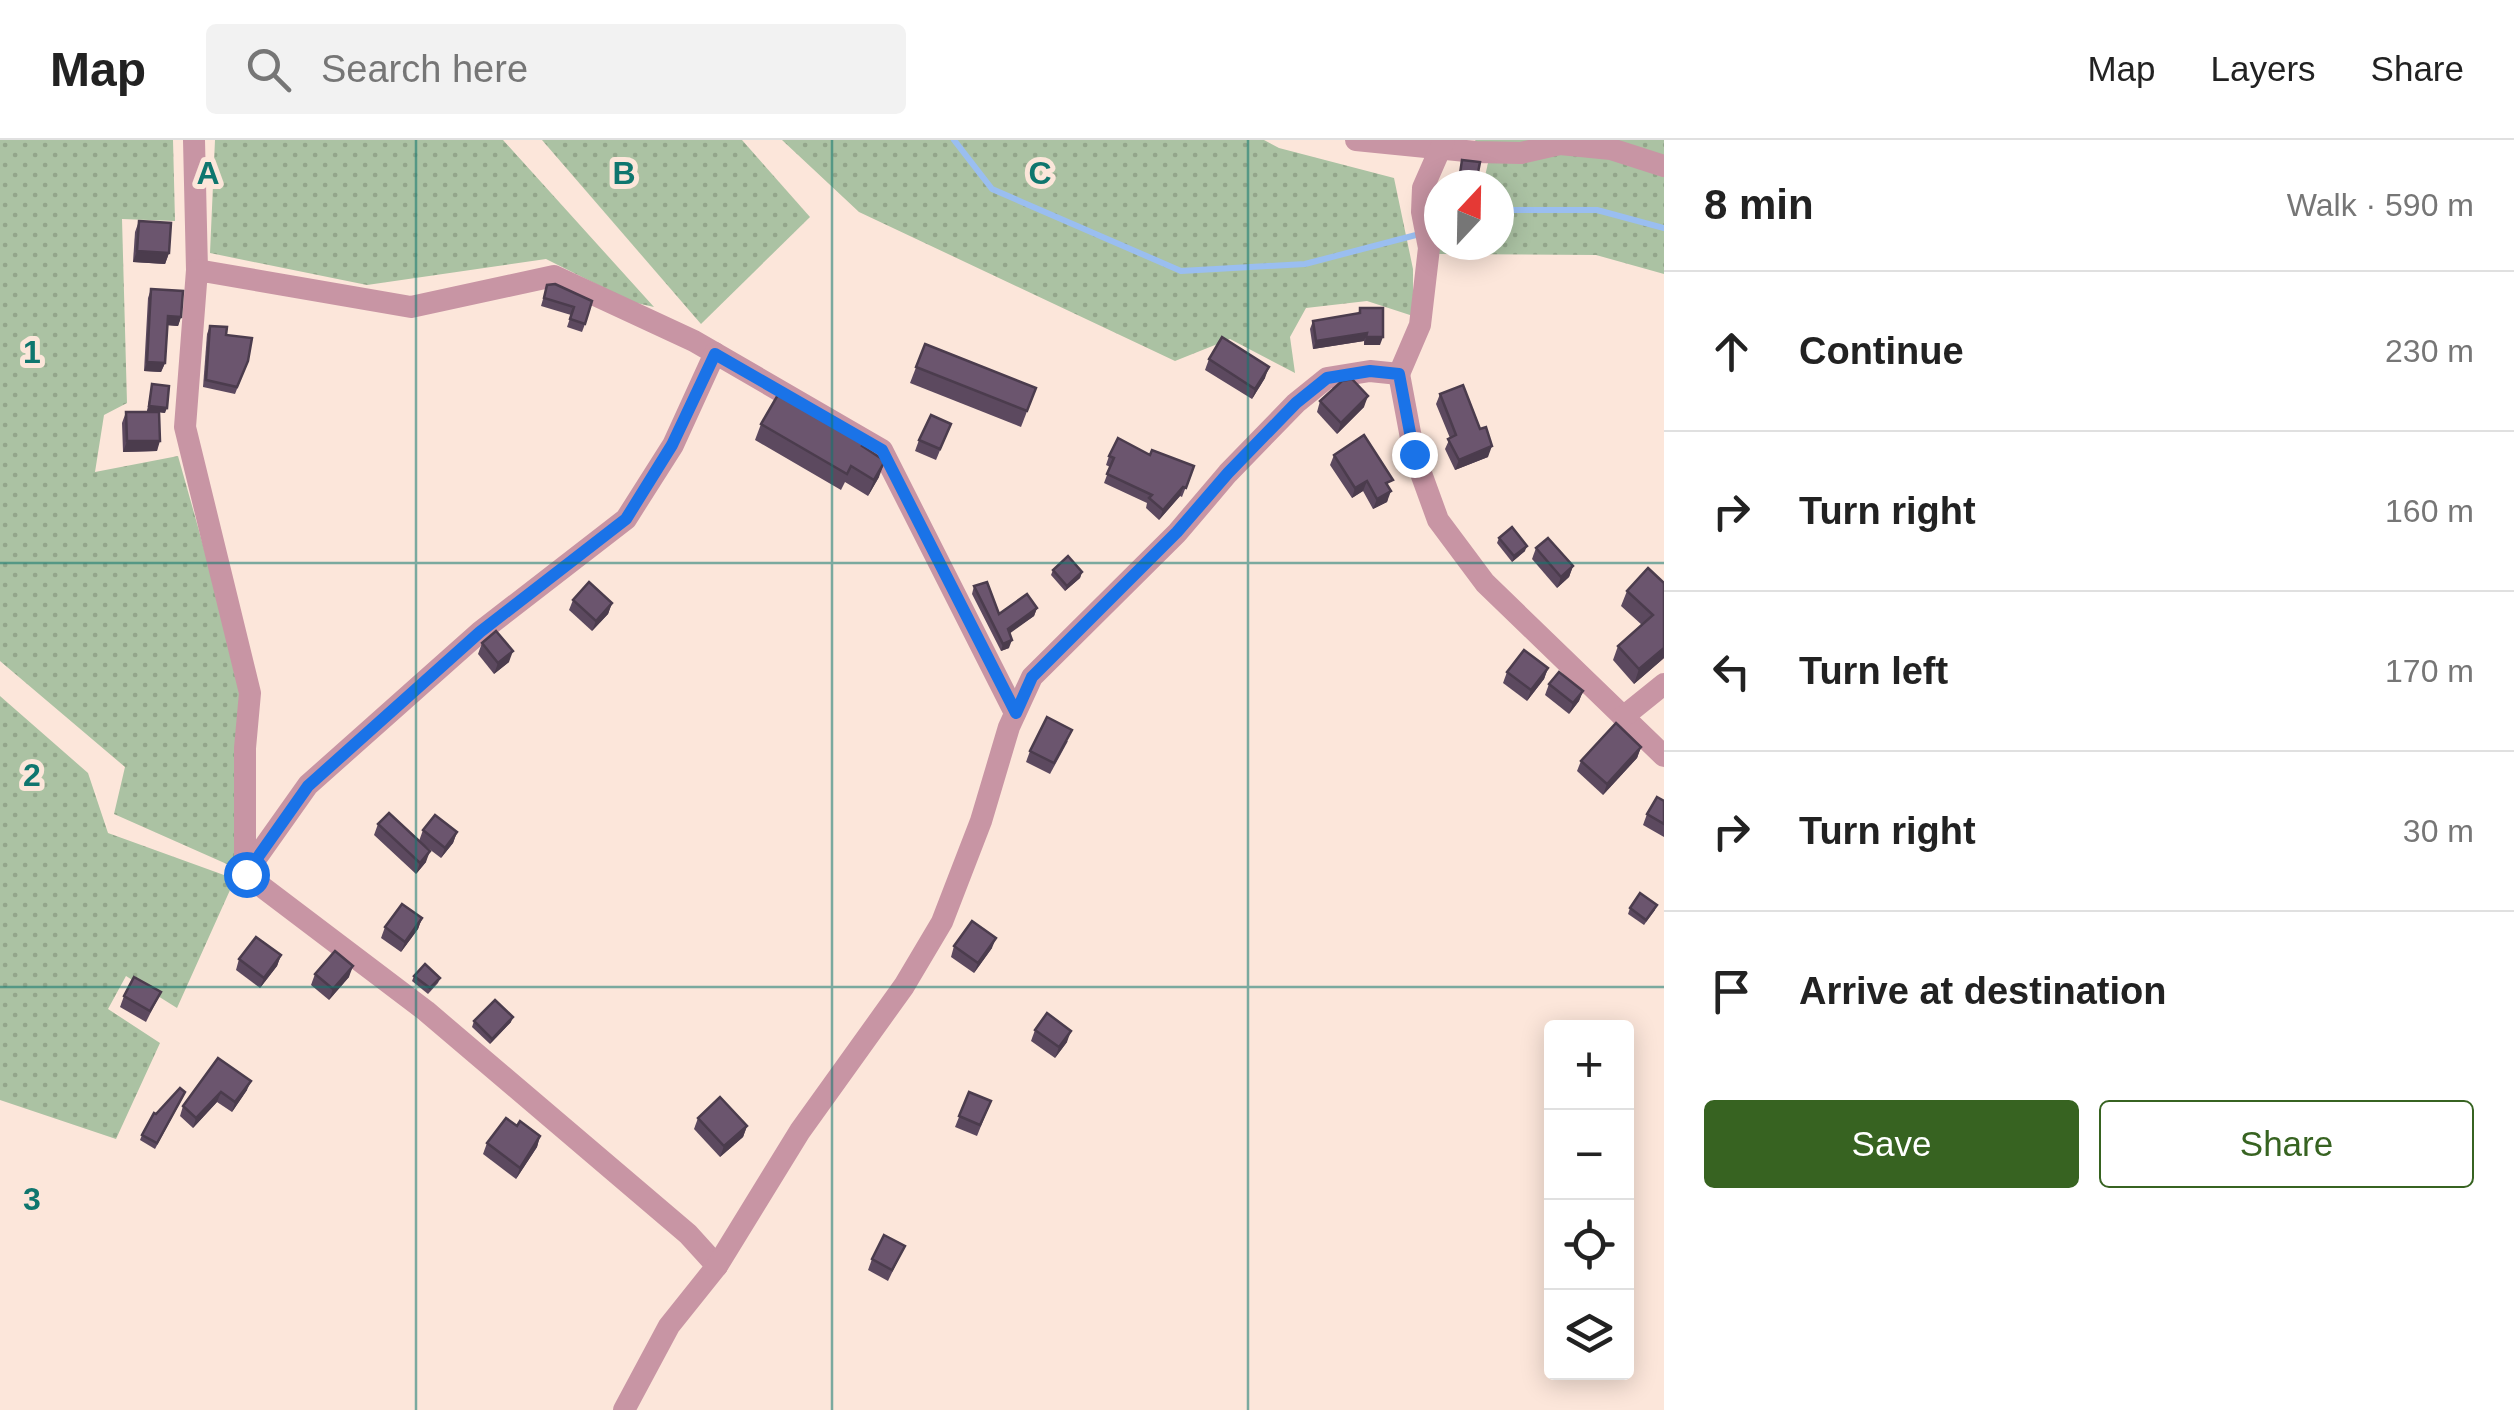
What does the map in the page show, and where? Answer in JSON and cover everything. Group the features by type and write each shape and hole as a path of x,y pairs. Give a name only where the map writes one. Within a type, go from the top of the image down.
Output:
{"street":[{"path":"194,140 197,270 185,427 250,693 245,748 246,874"},
{"path":"1356,140 1521,153 1560,144 1612,150 1664,166"},
{"path":"1442,145 1423,188 1422,212 1429,248 1420,324 1399,374 1414,454 1438,520 1485,582 1664,756"},
{"path":"197,270 411,307 554,276 715,354 882,450 1016,713"},
{"path":"246,874 308,786 480,632 626,519 672,445 715,354"},
{"path":"624,1410 668,1326 717,1266 800,1130 904,986 942,922 1032,677 1177,532 1296,403 1327,378 1370,371 1399,374"},
{"path":"1623,717 1664,684"},
{"path":"246,874 426,1011 688,1234 717,1266"}],"green space":[{"path":"0,140 173,140 175,221 122,219 127,403 104,415 95,472 178,456 245,694 238,869 114,814 125,767 0,661"},
{"path":"215,140 503,140 654,307 632,302 546,259 367,285 210,253"},
{"path":"542,140 742,140 810,217 701,324"},
{"path":"782,140 1264,140 1279,148 1394,178 1413,269 1413,316 1367,301 1306,308 1290,337 1295,373 1230,339 1175,361 859,212"},
{"path":"1475,140 1664,140 1664,274 1596,255 1514,254 1514,170 1486,170 1488,163"},
{"path":"0,696 88,773 108,833 235,879 177,1008 126,976 108,1009 160,1043 116,1139 0,1100"}],"building":[{"path":"1462,160 1480,162 1478,170 1461,170"},
{"path":"139,221 171,223 169,253 137,251"},
{"path":"555,284 592,301 585,324 570,319 574,307 544,298 547,285"},
{"path":"151,289 183,291 181,317 168,316 165,363 147,362"},
{"path":"1360,308 1383,308 1383,337 1366,337 1367,333 1316,341 1313,321 1360,313"},
{"path":"210,326 227,327 226,335 252,338 237,387 206,380"},
{"path":"1222,337 1269,367 1255,389 1209,359"},
{"path":"925,344 1036,388 1027,411 916,367"},
{"path":"1352,379 1368,396 1341,423 1320,401 1342,381"},
{"path":"152,384 169,386 167,408 149,406"},
{"path":"1463,385 1480,429 1486,427 1492,446 1459,460 1448,439 1456,435 1440,394"},
{"path":"779,393 864,443 862,446 885,461 874,480 851,466 847,474 761,424"},
{"path":"126,412 159,412 160,441 127,441"},
{"path":"931,415 951,424 940,449 919,440"},
{"path":"1364,435 1393,480 1386,483 1391,491 1377,499 1367,481 1355,488 1334,455"},
{"path":"1118,438 1150,455 1152,450 1194,466 1186,488 1163,510 1149,498 1152,495 1107,474 1114,458 1109,456"},
{"path":"1512,527 1527,546 1514,556 1499,538"},
{"path":"1548,538 1573,566 1561,577 1536,548"},
{"path":"1068,556 1082,572 1067,586 1053,570"},
{"path":"1648,568 1664,583 1664,648 1639,669 1618,646 1653,615 1627,591"},
{"path":"589,582 612,603 596,621 573,600"},
{"path":"987,582 999,614 1027,594 1037,608 1008,629 1012,640 1003,644 974,586"},
{"path":"496,631 513,651 498,663 482,643"},
{"path":"1524,650 1548,668 1531,690 1507,672"},
{"path":"1559,672 1583,691 1573,703 1549,684"},
{"path":"1047,717 1072,730 1054,763 1030,751"},
{"path":"1616,723 1641,747 1607,784 1581,761"},
{"path":"1657,797 1664,801 1664,824 1647,814"},
{"path":"389,813 430,851 420,863 378,824"},
{"path":"435,815 457,832 445,848 423,830"},
{"path":"1640,893 1657,905 1646,920 1630,908"},
{"path":"402,904 422,918 405,942 385,927"},
{"path":"972,921 996,938 978,963 954,946"},
{"path":"256,937 281,955 264,978 239,959"},
{"path":"335,951 353,966 333,989 315,974"},
{"path":"425,964 440,978 430,988 414,976"},
{"path":"134,977 161,992 150,1011 124,996"},
{"path":"495,1000 513,1017 492,1039 474,1021"},
{"path":"1047,1013 1071,1031 1059,1047 1035,1030"},
{"path":"218,1058 251,1081 235,1102 221,1092 196,1118 183,1106"},
{"path":"180,1088 185,1092 157,1143 142,1135 154,1113"},
{"path":"969,1092 991,1101 980,1125 959,1116"},
{"path":"720,1097 747,1126 724,1146 698,1118"},
{"path":"506,1118 517,1126 520,1121 540,1136 520,1168 487,1143"},
{"path":"884,1235 905,1246 892,1270 872,1259"}],"waterway":[{"path":"954,140 992,189 1181,271 1305,264 1424,233"},
{"path":"1514,210 1597,210 1664,228"}],"route":[{"path":"246,874 308,786 480,632 626,519 672,445 715,354 882,450 1016,713 1032,677 1177,532 1267,432 1327,378 1370,371 1399,374 1414,454"}]}
